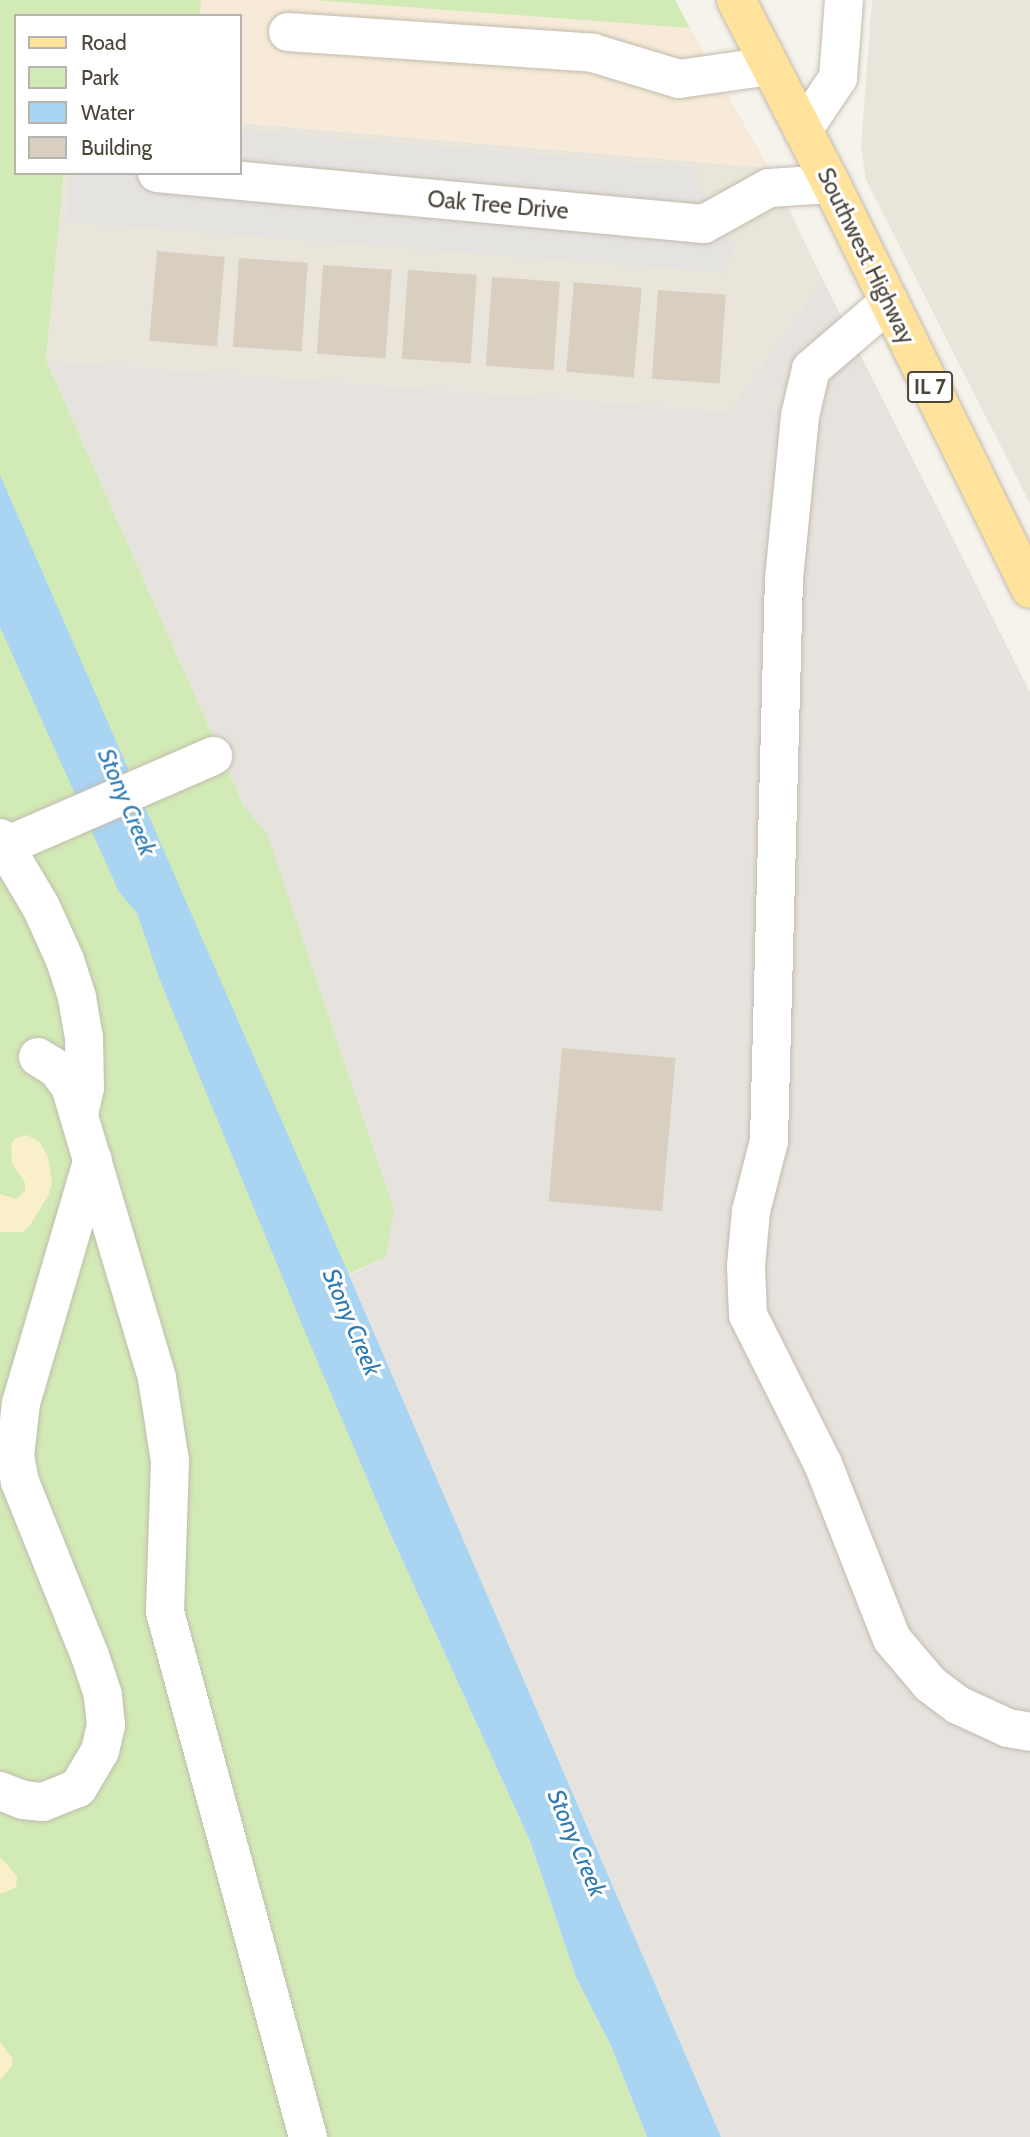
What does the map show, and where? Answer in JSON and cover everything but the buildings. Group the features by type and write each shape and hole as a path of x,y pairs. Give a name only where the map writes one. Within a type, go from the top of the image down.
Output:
{"main road":[{"name":"Southwest Highway","path":"736,0 831,184 1030,589"}],"street":[{"path":"803,130 838,78 844,0"},
{"path":"288,32 593,53 680,79 770,66"},
{"name":"Oak Tree Drive","path":"178,175 704,224 769,188 831,184"},
{"path":"889,302 811,369 800,416 784,578 769,1141 751,1211 746,1266 748,1315 823,1464 892,1639 930,1685 958,1705 1008,1728 1030,1732"},
{"path":"79,1116 85,1088 84,1037 77,998 65,960 41,907 3,842 54,824 213,756"},
{"path":"38,1056 57,1069 69,1086 157,1378 166,1419 170,1472 163,1578 165,1612 308,2137"},
{"path":"0,1791 23,1800 43,1802 78,1788 100,1751 106,1725 103,1695 90,1656 20,1482 15,1457 22,1403 93,1159"}],"shaded area":[{"path":"201,0 312,0 690,28 769,168 242,123 242,14 200,14"},
{"path":"872,0 1030,0 1030,504 866,180 861,147"},
{"path":"242,123 769,168 823,280 729,411 46,360 64,175 242,175"},
{"path":"242,130 697,168 698,188 709,197 735,246 726,273 66,222 70,175 242,175"},
{"path":"823,280 1030,692 1030,2137 721,2137 349,1275 386,1257 251,816 244,806 46,360 729,411"}],"green space":[{"path":"0,0 201,0 200,14 14,14 14,175 64,175 46,360 244,806 267,834 394,1210 386,1257 292,1300 391,1535 530,1841 576,1977 611,2046 647,2137 0,2137"},
{"path":"312,0 675,0 690,28"}],"sand":[{"path":"27,1135 40,1142 48,1157 52,1182 49,1194 29,1227 22,1232 0,1232 0,1194 16,1199 25,1191 25,1183 12,1163 11,1146 14,1139"},
{"path":"0,1857 17,1876 16,1887 4,1893 0,1893"},
{"path":"0,2042 12,2058 12,2066 0,2080"}],"water":[{"name":"Stony Creek","path":"0,475 721,2137 647,2137 611,2046 576,1977 530,1841 391,1535 310,1344 161,983 137,913 119,892 0,627"}]}
